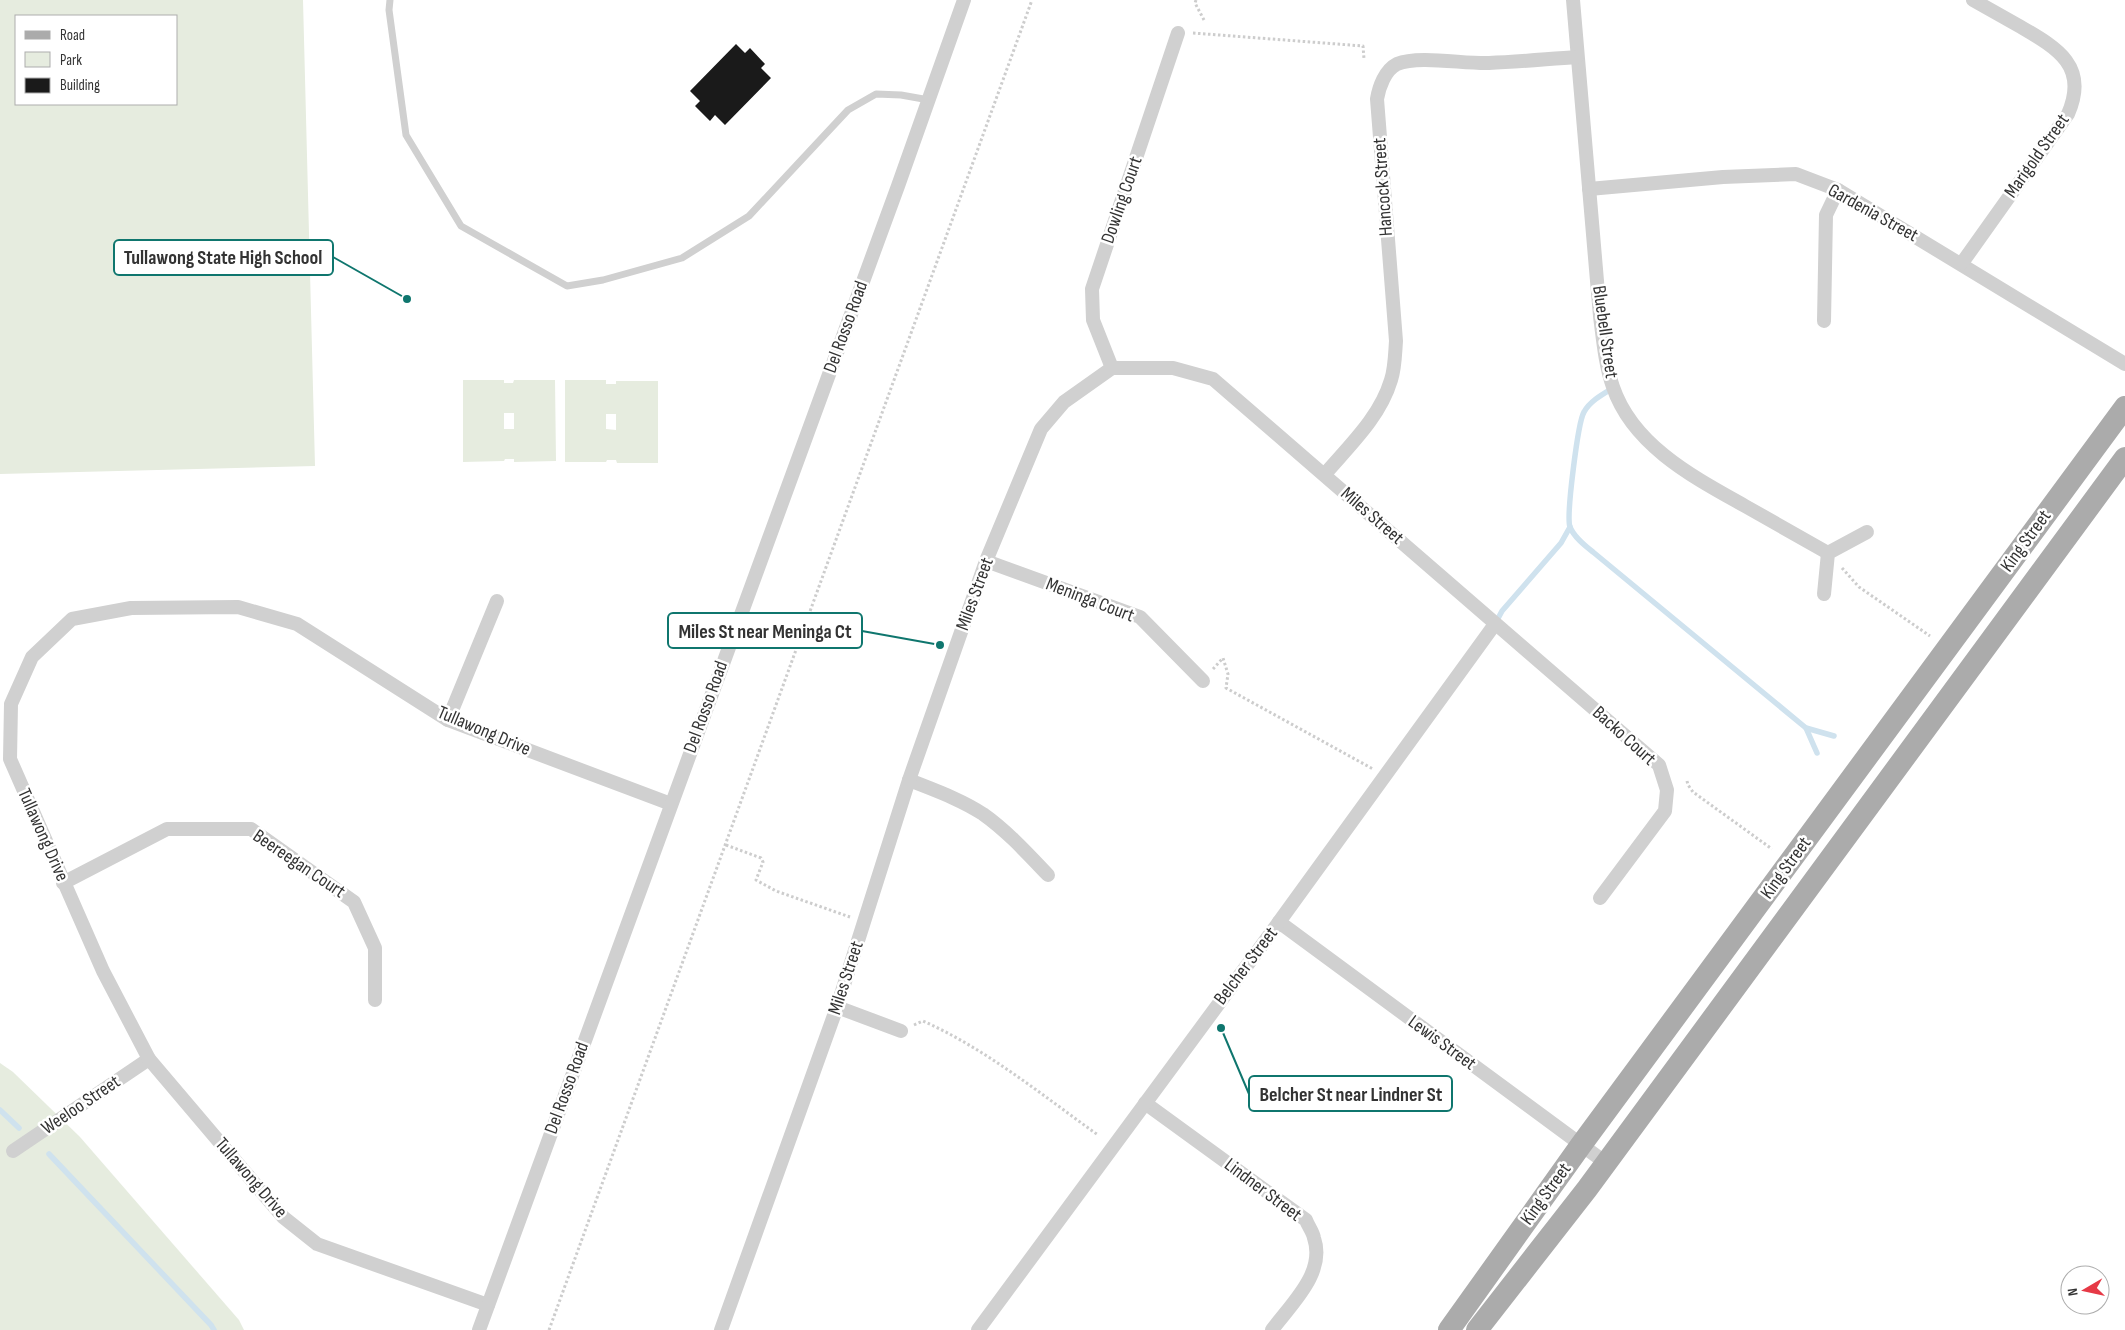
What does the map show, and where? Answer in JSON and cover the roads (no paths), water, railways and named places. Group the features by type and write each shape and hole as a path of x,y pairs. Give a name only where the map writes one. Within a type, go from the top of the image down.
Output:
{"main road":[{"name":"King Street","path":"1449,1330 1581,1145 2125,407"},
{"name":"King Street","path":"1477,1330 1606,1163 2125,458"}],"street":[{"name":"Del Rosso Road","path":"479,1330 964,0"},
{"name":"Bluebell Street","path":"1573,0 1604,349 1613,388 1639,431 1658,451 1688,474 1828,553"},
{"name":"Marigold Street","path":"1962,263 2068,114 2074,100 2075,83 2071,67 2051,44 1973,0"},
{"name":"Dowling Court","path":"1112,368 1093,320 1092,288 1178,33"},
{"name":"Hancock Street","path":"1325,474 1375,414 1392,378 1396,342 1377,99 1378,89 1383,79 1396,64 1414,60 1487,64 1577,57"},
{"name":"Gardenia Street","path":"1589,189 1723,177 1796,174 1838,190 1962,263 2125,364"},
{"path":"1824,321 1826,215 1838,190"},
{"name":"Miles Street","path":"721,1330 838,1007 909,780 986,562 1041,429 1064,402 1112,368 1173,368 1213,378 1495,624"},
{"path":"1824,594 1828,553 1867,532"},
{"name":"Meninga Court","path":"986,562 1140,618 1202,681"},
{"path":"448,720 497,601"},
{"name":"Tullawong Drive","path":"488,1305 316,1244 283,1217 149,1059 103,971 10,759 11,704 32,657 72,619 131,608 238,607 298,624 448,720 671,804"},
{"name":"Belcher Street","path":"978,1330 1279,922 1495,624"},
{"name":"Backo Court","path":"1495,624 1659,765 1667,790 1665,811 1600,898"},
{"path":"909,780 952,798 983,814 1013,839 1048,875"},
{"name":"Beereegan Court","path":"63,883 167,830 251,829 354,902 375,948 375,1000"},
{"name":"Lewis Street","path":"1279,922 1606,1163"},
{"path":"838,1007 901,1031"},
{"name":"Weeloo Street","path":"13,1151 149,1059"},
{"name":"Lindner Street","path":"1144,1103 1306,1220 1315,1238 1317,1257 1313,1275 1272,1330"}],"lane":[{"path":"390,0 389,10 406,135 456,218 461,226 567,286 603,280 682,258 749,216 848,110 876,94 902,95 929,100"}],"waterway":[{"path":"1613,388 1597,398 1584,412 1571,488 1569,519 1572,531 1586,547 1806,728 1834,736"},
{"path":"1495,624 1502,611 1561,543 1570,527"},
{"path":"1806,728 1817,753"},
{"path":"0,1110 19,1128"},
{"path":"49,1154 214,1330"}],"place":[{"name":"Tullawong State High School","path":"407,299"},
{"name":"Miles St near Meninga Ct","path":"940,645"},
{"name":"Belcher St near Lindner St","path":"1221,1028"}]}
